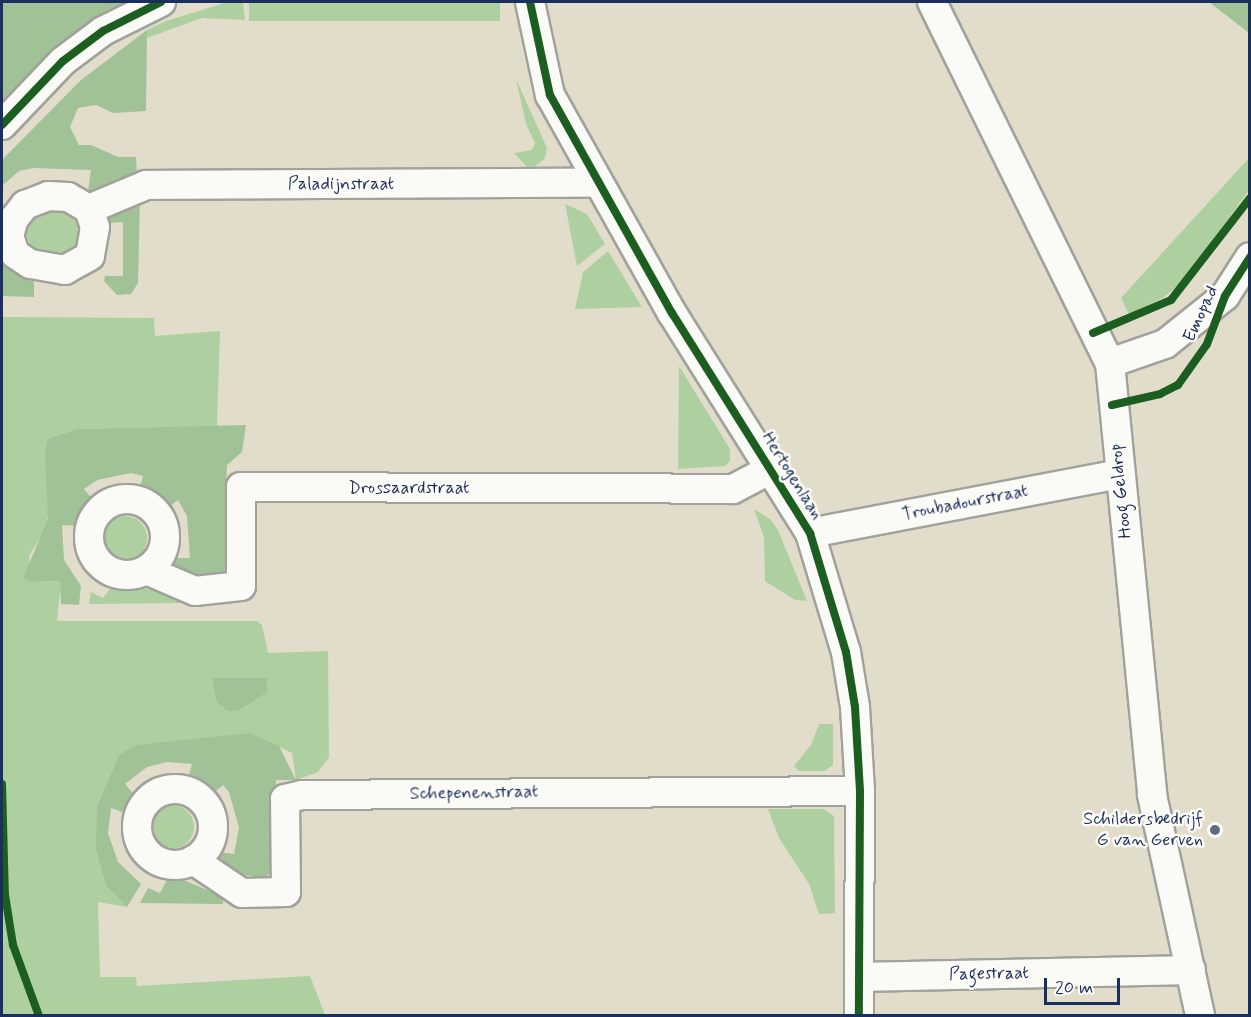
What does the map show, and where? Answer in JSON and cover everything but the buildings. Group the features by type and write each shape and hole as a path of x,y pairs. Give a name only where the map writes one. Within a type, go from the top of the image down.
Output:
{"street":[{"name":"Hertogenlaan","path":"530,2 550,95 597,183 672,313 810,533 846,652 855,707 860,791 859,1016"},
{"name":"Hoog Geldrop","path":"932,2 1110,363 1152,795 1200,1016"},
{"path":"2,125 63,61 103,31 155,3"},
{"name":"Paladijnstraat","path":"89,209 146,185 597,183"},
{"name":"Emopad","path":"1110,363 1165,344 1225,296 1250,257"},
{"name":"Drossaardstraat","path":"146,570 195,591 241,586 241,488 734,489 771,469"},
{"name":"Troubadourstraat","path":"810,533 1120,474"},
{"name":"Schepenenstraat","path":"193,861 242,893 286,892 285,799 302,795 860,791"},
{"name":"Pagestraat","path":"860,977 1191,970"}],"green space":[{"path":"2,2 130,2 2,113"},
{"path":"228,2 243,2 245,20 202,18 147,38 147,30 166,21"},
{"path":"249,2 500,2 500,21 249,21"},
{"path":"1209,2 1249,2 1249,33"},
{"path":"147,30 146,111 113,113 96,105 78,108 70,127 79,145 91,145 118,157 136,157 137,174 87,198 91,170 34,168 19,171 2,186 2,160 81,80"},
{"path":"516,79 547,148 545,158 534,167 527,167 514,153 532,150 535,143 526,124"},
{"path":"1249,158 1249,190 1183,281 1163,298 1129,314 1121,298"},
{"path":"140,197 138,283 131,294 117,295 104,281 105,276 123,276 123,222 106,223 108,211"},
{"path":"565,204 587,214 605,244 577,266"},
{"path":"66,209 78,217 83,233 79,246 68,253 43,255 32,250 24,228 30,215"},
{"path":"608,251 642,307 575,309 583,272"},
{"path":"2,255 34,276 34,297 2,296"},
{"path":"2,317 154,318 155,336 220,331 217,426 78,429 50,504 46,528 29,556 31,582 61,581 57,621 257,621 262,625 268,653 328,651 329,758 318,772 296,780 292,753 251,733 119,755 97,806 106,886 127,907 98,902 100,977 136,977 137,986 310,976 325,1015 2,1016","holes":["212,678 267,678 265,688"]},
{"path":"679,366 730,449 730,461 725,466 678,469"},
{"path":"246,425 242,452 227,465 225,509 232,508 228,571 224,578 181,576 172,566 171,558 190,558 187,516 178,500 163,511 138,493 143,476 131,473 97,480 84,489 96,503 86,513 81,526 62,525 64,560 81,586 79,605 61,604 60,581 31,582 23,578 48,519 45,454 48,439 78,429"},
{"path":"754,509 770,519 778,530 807,601 795,600 765,581 764,537"},
{"path":"125,516 134,517 141,522 146,529 146,547 141,554 134,559 125,560 116,559 109,554 104,547 103,538 104,529 109,522 116,517"},
{"path":"114,584 180,594 180,603 89,604 91,592 103,598"},
{"path":"212,678 267,678 267,692 237,711 228,711 217,702"},
{"path":"819,724 833,724 833,765 825,771 799,771 794,766 811,745"},
{"path":"251,733 279,746 296,780 276,780 275,869 265,878 223,872 216,862 217,852 234,854 239,828 229,792 223,785 208,798 187,782 192,764 167,762 147,767 125,784 138,799 128,814 111,808 108,833 118,862 141,884 127,907 106,886 96,849 97,806 119,755 136,745"},
{"path":"172,805 188,811 194,827 188,843 172,849 156,843 150,827 156,811"},
{"path":"768,809 823,809 834,816 835,913 819,914 809,884 779,838"},
{"path":"170,874 223,897 223,904 140,903 148,888 160,893"}],"cycle path":[{"path":"2,125 63,61 103,31 161,2"},
{"path":"530,2 550,95 672,313 810,533 846,652 855,707 860,791 859,1016"},
{"path":"1093,333 1171,300 1250,198"},
{"path":"1112,405 1160,394 1178,385 1207,344 1225,296 1250,257"},
{"path":"2,784 5,895 13,945 39,1016"}],"place":[{"name":"Schildersbedrijf G van Gerven","path":"1215,830"}]}
